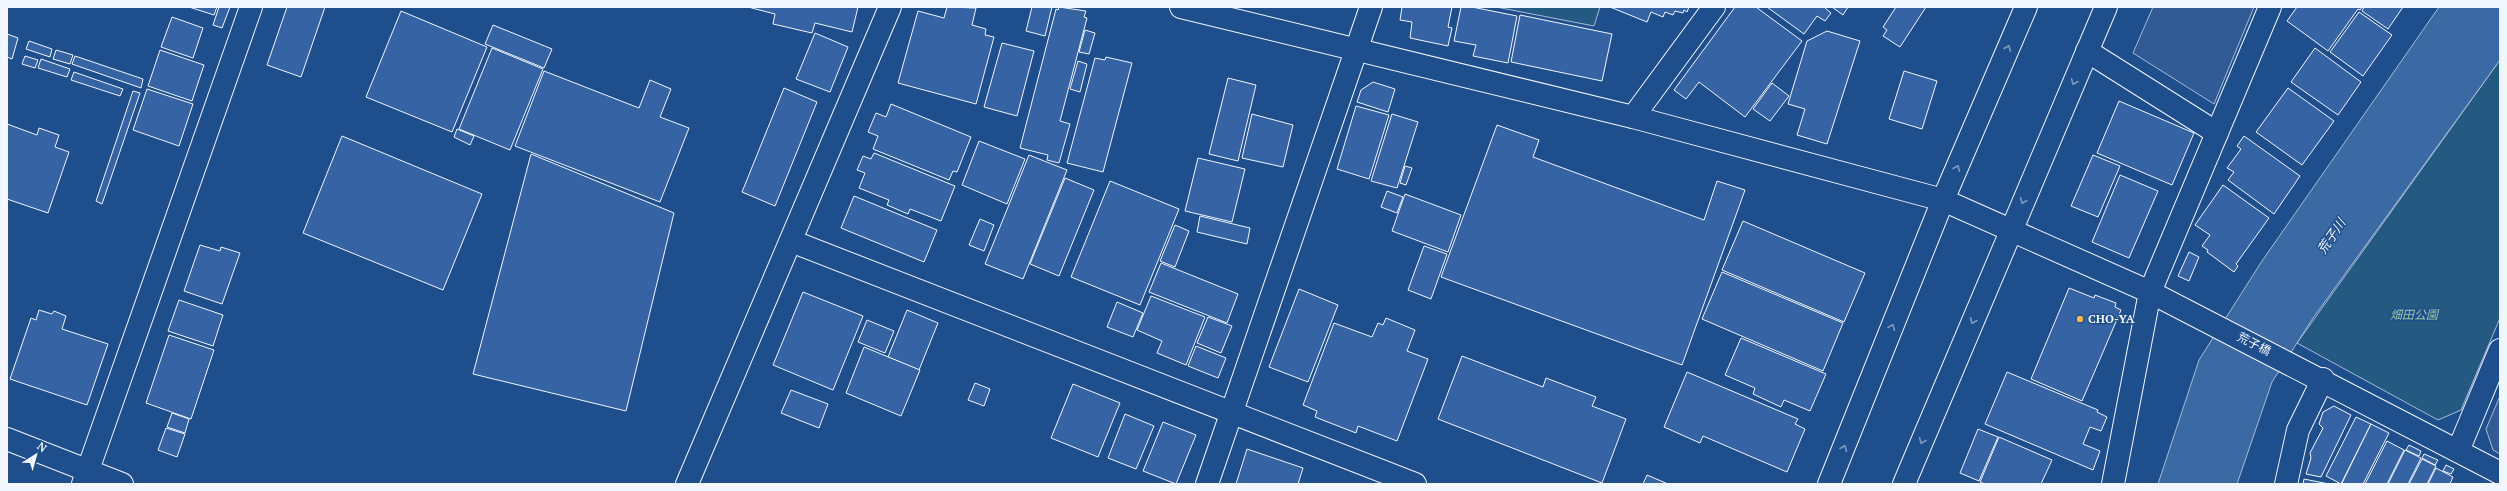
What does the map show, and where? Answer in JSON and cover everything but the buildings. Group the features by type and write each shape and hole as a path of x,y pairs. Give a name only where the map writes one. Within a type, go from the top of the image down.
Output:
{"street":[{"path":"85,477 251,7"},
{"path":"686,484 890,7"},
{"name":"荒子橋","path":"1181,7 1355,51 1633,116 1944,200 2012,229 2150,292 2323,379 2500,473"},
{"path":"1207,484 1371,7"},
{"path":"1633,116 1714,7"},
{"path":"1829,484 1944,200 2025,7"},
{"path":"1904,484 2106,7"},
{"path":"2113,484 2150,292 2270,7"},
{"path":"2087,51 2217,133"},
{"path":"791,241 1415,484"},
{"path":"2458,451 2500,350"},
{"path":"2286,484 2298,430 2323,379"},
{"path":"7,439 85,477 122,484"}],"green space":[{"path":"1496,7 1600,7 1594,26"},
{"name":"畑田公園","path":"2500,60 2500,318 2461,410 2438,420 2297,343"}],"shaded area":[{"path":"2153,7 2254,7 2214,104 2133,53"},
{"path":"2500,396 2500,454 2493,450 2486,429"}],"water":[{"name":"荒子川","path":"2439,7 2500,7 2500,60 2313,318 2272,382 2237,484 2158,484 2199,360 2262,261"}],"place":[{"name":"CHO-YA","path":"2080,319"}]}
